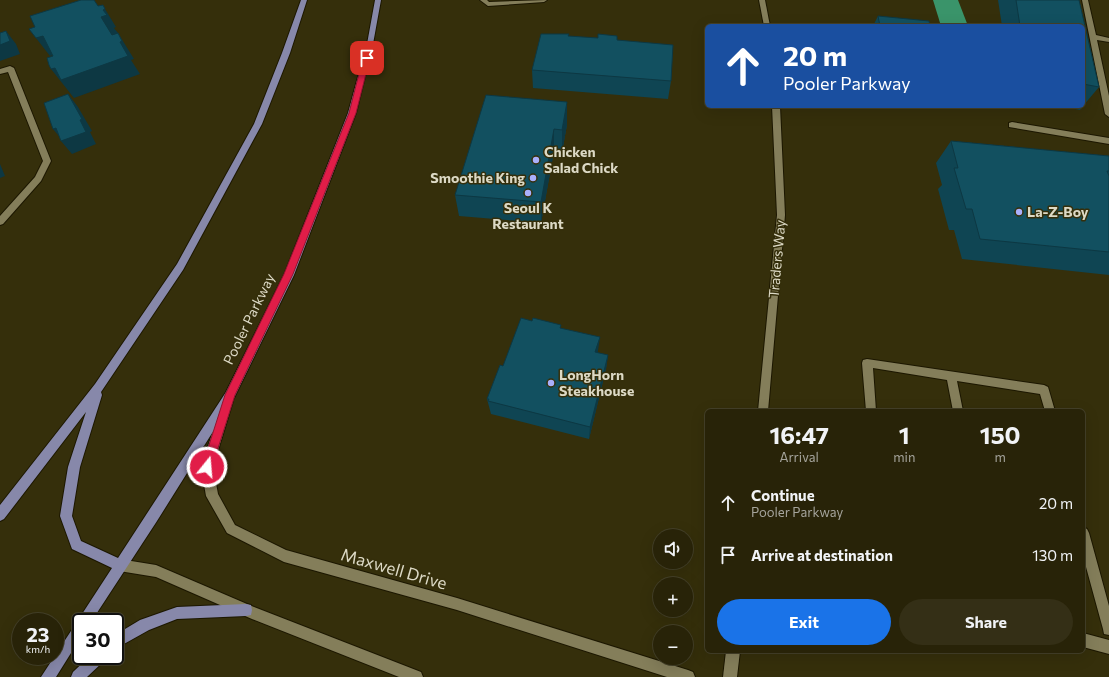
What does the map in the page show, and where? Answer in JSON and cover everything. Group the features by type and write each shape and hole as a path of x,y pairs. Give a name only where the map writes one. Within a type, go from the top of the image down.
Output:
{"main road":[{"path":"0,515 99,387 180,267 258,124 286,53 304,0"},
{"name":"Pooler Parkway","path":"89,613 119,565 153,517 230,395 289,274 352,113 370,44 378,0"},
{"path":"99,387 74,466 66,516 76,545 119,565"},
{"path":"124,637 145,625 177,613 246,610"},
{"path":"48,677 72,639"},
{"path":"78,677 90,665"}],"street":[{"path":"483,0 488,4 544,0"},
{"path":"762,0 767,24"},
{"path":"1085,0 1109,114"},
{"path":"1093,38 1109,40"},
{"path":"0,72 10,68 47,161 38,179 0,222"},
{"name":"Traders Way","path":"763,409 781,215 776,108"},
{"path":"1012,125 1109,141"},
{"path":"871,409 867,363 1044,390 1049,409"},
{"path":"951,376 958,409"},
{"name":"Maxwell Drive","path":"230,395 207,467 212,496 231,529 284,556 457,604 688,677"},
{"path":"1085,540 1109,629"},
{"path":"119,565 156,571 246,610 416,677"},
{"path":"1085,641 1109,647"},
{"path":"730,677 733,653"}],"shaded area":[{"path":"933,0 958,0 967,24 940,24"}],"building":[{"path":"81,0 94,0 98,6 103,5 105,9 103,10 107,15 101,17 112,35 118,33 122,41 120,42 128,56 61,80 55,68 51,69 49,65 47,58 53,56 43,36 36,38 29,29 35,27 30,16"},
{"path":"1016,0 1079,0 1085,24 1020,24"},
{"path":"878,16 929,21 930,24 880,24"},
{"path":"1085,26 1099,87 1085,84"},
{"path":"6,31 10,41 0,45 0,33"},
{"path":"541,34 569,34 568,36 598,38 598,34 617,36 617,40 673,45 671,81 532,70"},
{"path":"68,94 82,119 80,120 86,132 61,141 56,128 53,129 44,103"},
{"path":"486,95 567,102 562,130 554,129 541,202 455,195"},
{"name":"La-Z-Boy","path":"951,141 1109,156 1109,171 1107,171 1109,176 1109,252 980,239 972,209 966,209 954,168 958,168"},
{"name":"LongHorn Steakhouse","path":"521,318 532,321 533,318 561,325 560,328 600,337 595,352 608,355 590,427 488,401 489,399 487,399 500,365 503,366"}],"place":[{"name":"Chicken Salad Chick","path":"536,160"},
{"name":"Smoothie King","path":"533,178"},
{"name":"Seoul K Restaurant","path":"528,193"},
{"name":"La-Z-Boy","path":"1019,212"},
{"name":"LongHorn Steakhouse","path":"551,383"}],"route":[{"path":"207,467 230,395 289,274 352,113 367,58"}]}
